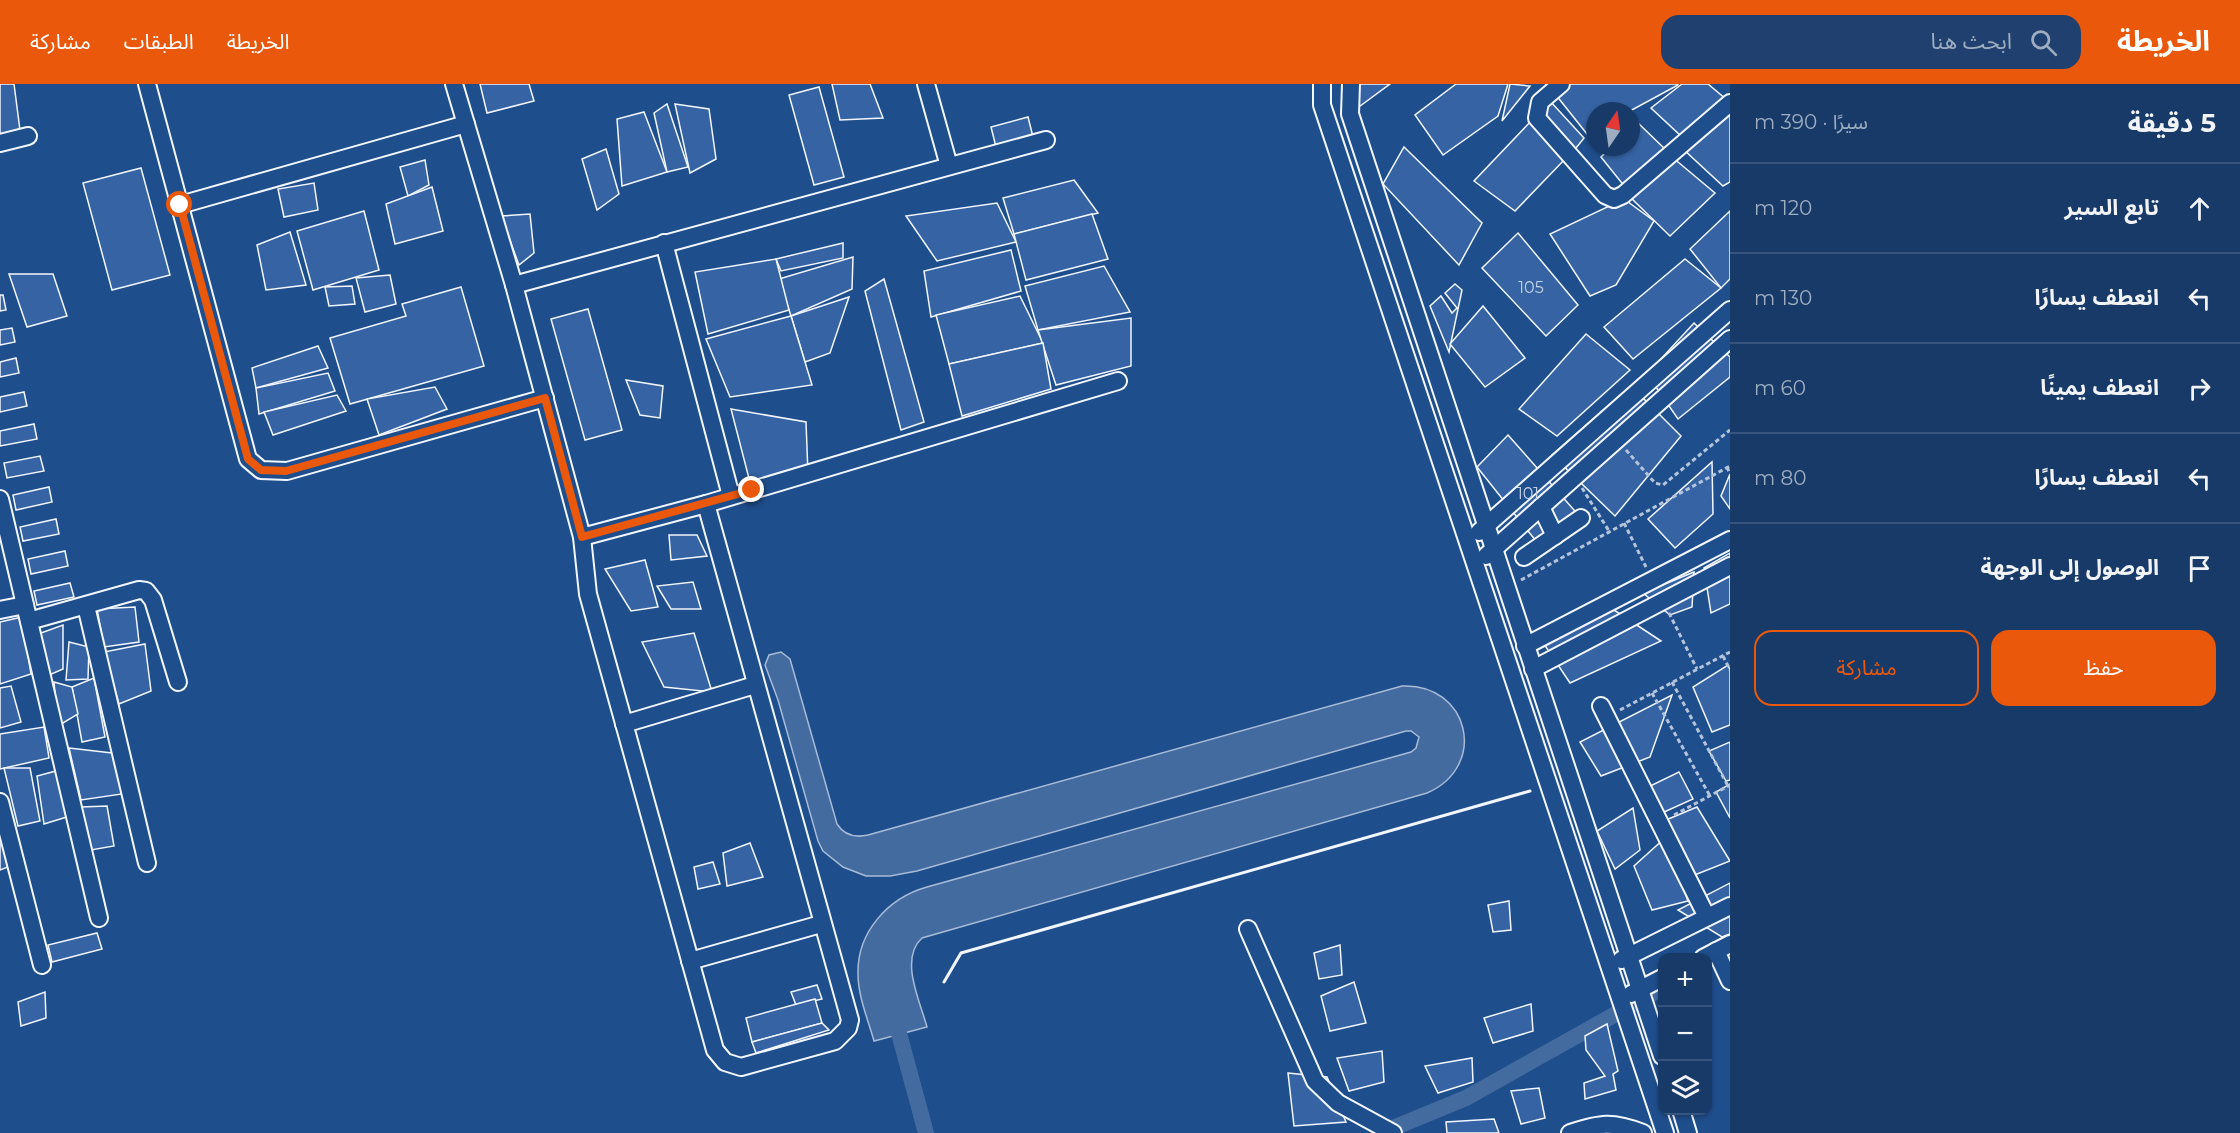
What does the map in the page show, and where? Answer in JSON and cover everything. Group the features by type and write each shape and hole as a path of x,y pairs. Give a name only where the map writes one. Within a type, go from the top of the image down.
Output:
{"street":[{"path":"147,84 248,459 261,470 286,471 545,398"},
{"path":"454,84 545,398 582,537 588,594 690,961 716,1050 725,1062 741,1067 829,1044 843,1036 850,1020 821,924 706,504"},
{"path":"926,84 949,166"},
{"path":"1322,84 1322,105 1664,1133"},
{"path":"1351,84 1350,114 1658,1044"},
{"path":"1560,84 1540,102 1537,118 1605,195 1614,199 1623,195 1730,103"},
{"path":"180,205 466,124"},
{"path":"0,143 28,136"},
{"path":"514,285 1046,140"},
{"path":"664,243 731,496"},
{"path":"1467,544 1730,310"},
{"path":"1474,567 1730,339"},
{"path":"582,537 706,504 1118,381"},
{"path":"0,499 99,918"},
{"path":"1541,507 1555,536"},
{"path":"1520,564 1581,518"},
{"path":"1525,646 1730,540"},
{"path":"1533,669 1730,566"},
{"path":"29,621 139,590 146,591 153,600 178,682"},
{"path":"0,610 25,605"},
{"path":"86,606 147,863"},
{"path":"624,724 756,686"},
{"path":"1604,712 1707,917"},
{"path":"0,802 42,965"},
{"path":"1610,965 1730,906"},
{"path":"690,961 821,924"},
{"path":"1248,929 1315,1081 1338,1103 1393,1133"},
{"path":"1716,951 1730,981"},
{"path":"1620,1000 1658,980"},
{"path":"1683,1115 1688,1133"},
{"path":"1570,1133 1607,1123 1643,1133"}],"path":[{"path":"1617,440 1655,483 1661,485 1730,430"},
{"path":"1520,564 1519,580 1728,466 1730,474"},
{"path":"1575,477 1609,532"},
{"path":"1624,523 1648,570"},
{"path":"1663,601 1697,669"},
{"path":"1604,712 1652,693 1730,652"},
{"path":"1723,656 1730,670"},
{"path":"1659,823 1729,785 1672,682"},
{"path":"1652,693 1710,796"}],"water":[{"path":"781,652 790,659 837,824 843,831 854,836 868,835 1402,686 1425,689 1443,698 1456,711 1463,728 1464,746 1459,764 1446,781 1427,793 922,938 915,947 912,969 916,993 927,1027 874,1041 860,991 859,959 869,931 888,908 900,899 927,887 1411,752 1416,748 1419,737 1411,731 1406,731 917,871 890,876 866,876 843,867 823,851 818,841 778,700 765,665 769,655"}],"building":[{"path":"0,84 14,84 21,138 0,137"},
{"path":"480,84 529,84 534,101 487,113"},
{"path":"832,84 870,84 883,118 840,120"},
{"path":"1355,84 1390,84 1352,112"},
{"path":"1456,84 1508,84 1498,116 1443,155 1415,115"},
{"path":"1510,84 1530,86 1502,121"},
{"path":"1569,84 1678,84 1640,106 1640,102 1586,102 1586,133 1556,95"},
{"path":"1682,84 1708,84 1727,100 1681,136 1651,108"},
{"path":"819,87 844,177 814,185 789,95"},
{"path":"1550,101 1584,138 1572,153 1542,111"},
{"path":"667,104 688,167 667,172 654,113"},
{"path":"675,104 709,109 716,159 690,173"},
{"path":"1730,110 1730,182 1723,186 1683,149"},
{"path":"644,112 667,172 622,186 617,119"},
{"path":"1028,117 1034,141 997,151 991,127"},
{"path":"1533,119 1566,158 1515,211 1474,181"},
{"path":"1640,125 1668,152 1625,187 1601,157 1640,156"},
{"path":"1404,147 1482,223 1459,265 1383,184"},
{"path":"606,149 619,194 597,210 582,159"},
{"path":"1672,157 1715,193 1670,236 1629,196"},
{"path":"425,160 429,185 408,196 400,167"},
{"path":"141,168 170,275 112,290 83,183"},
{"path":"1074,180 1098,213 1014,234 1003,198"},
{"path":"314,183 318,210 284,217 278,189"},
{"path":"432,187 443,231 395,244 386,204"},
{"path":"1624,199 1654,221 1616,285 1590,296 1550,234"},
{"path":"997,203 1016,242 937,261 906,216"},
{"path":"364,211 379,270 313,290 297,231"},
{"path":"1730,211 1730,279 1721,288 1690,249"},
{"path":"530,214 534,253 519,265 501,216"},
{"path":"1092,214 1108,259 1026,280 1014,234"},
{"path":"290,232 306,285 266,290 257,245"},
{"path":"1518,233 1578,305 1546,336 1482,268"},
{"path":"843,243 843,258 781,271 776,259"},
{"path":"1011,250 1021,291 931,317 924,271"},
{"path":"853,257 852,289 791,316 779,279"},
{"path":"776,259 789,310 708,334 695,272"},
{"path":"1685,259 1721,288 1633,359 1604,327"},
{"path":"1104,266 1130,312 1038,330 1025,286"},
{"path":"9,274 53,274 67,316 27,327"},
{"path":"390,275 396,304 365,312 356,278"},
{"path":"884,279 924,422 901,430 865,291"},
{"path":"1455,284 1462,290 1449,352 1430,306 1441,296 1452,313 1457,308 1445,293"},
{"path":"352,286 355,304 329,306 325,287"},
{"path":"461,287 484,366 350,404 330,338 406,316 402,304"},
{"path":"0,295 3,295 6,310 0,311"},
{"path":"1020,296 1043,343 949,364 936,315"},
{"path":"849,297 830,353 805,362 791,316"},
{"path":"1483,306 1525,358 1485,387 1450,344"},
{"path":"588,309 622,430 585,440 551,319"},
{"path":"791,316 812,385 730,397 706,339"},
{"path":"1131,318 1131,366 1056,385 1038,330"},
{"path":"1694,323 1730,357 1730,377 1678,419 1647,374"},
{"path":"12,328 15,342 0,345 0,330"},
{"path":"1586,334 1630,370 1557,436 1519,409"},
{"path":"1043,343 1051,389 962,416 949,364"},
{"path":"318,346 328,368 256,388 252,368"},
{"path":"16,358 19,373 0,377 0,362"},
{"path":"328,373 335,391 259,414 256,388"},
{"path":"626,380 663,386 660,418 640,415"},
{"path":"1631,386 1681,436 1615,516 1552,455"},
{"path":"435,387 447,409 379,435 367,399"},
{"path":"24,392 27,406 0,412 0,397"},
{"path":"337,395 346,411 273,435 264,412"},
{"path":"731,409 806,422 808,474 752,490"},
{"path":"34,424 37,439 0,446 0,431"},
{"path":"1508,435 1581,518 1540,546 1477,467"},
{"path":"40,456 44,471 7,478 4,463"},
{"path":"1712,462 1713,514 1675,548 1648,519"},
{"path":"1730,474 1730,509 1721,496"},
{"path":"49,487 52,502 16,510 13,495"},
{"path":"56,519 59,534 23,541 20,527"},
{"path":"669,535 697,535 707,556 671,560"},
{"path":"65,551 68,566 31,574 28,559"},
{"path":"1730,553 1730,604 1711,613 1704,568"},
{"path":"645,560 658,607 631,611 605,569"},
{"path":"1694,572 1692,607 1670,615 1643,593"},
{"path":"693,582 701,609 671,609 657,586"},
{"path":"70,583 74,597 37,605 34,591"},
{"path":"135,607 139,642 104,647 97,609"},
{"path":"1614,610 1661,641 1570,683 1540,638"},
{"path":"22,617 31,674 0,684 0,622"},
{"path":"63,625 63,669 47,676 41,633"},
{"path":"694,633 712,692 664,687 642,642"},
{"path":"69,642 89,647 88,679 66,680"},
{"path":"145,644 151,691 119,704 104,652"},
{"path":"1728,665 1730,670 1730,725 1712,732 1693,687"},
{"path":"94,678 105,737 82,742 72,687"},
{"path":"54,682 72,687 78,714 58,726"},
{"path":"11,686 21,722 0,728 0,688"},
{"path":"1672,695 1650,757 1601,776 1580,742"},
{"path":"44,727 49,758 0,769 0,734"},
{"path":"1730,742 1730,780 1726,781 1709,751"},
{"path":"69,748 112,753 122,794 81,800"},
{"path":"4,768 30,768 40,821 18,826"},
{"path":"56,771 70,816 44,824 37,776"},
{"path":"1679,772 1693,799 1662,813 1648,787"},
{"path":"1730,784 1730,818 1716,792"},
{"path":"107,806 114,846 91,850 81,807"},
{"path":"1697,807 1730,861 1687,878 1659,823"},
{"path":"1633,808 1640,850 1615,869 1597,831"},
{"path":"1666,837 1688,901 1652,910 1634,866"},
{"path":"2,843 16,864 0,870 0,844"},
{"path":"750,843 763,877 727,886 723,853"},
{"path":"713,862 720,884 698,889 694,867"},
{"path":"1730,883 1730,934 1722,937 1678,910"},
{"path":"1509,901 1511,930 1493,932 1488,905"},
{"path":"97,933 102,949 52,962 48,945"},
{"path":"1340,945 1342,975 1319,979 1314,953"},
{"path":"1354,982 1366,1023 1330,1031 1321,996"},
{"path":"817,985 822,999 796,1005 791,992"},
{"path":"45,992 46,1018 21,1026 18,1002"},
{"path":"815,999 822,1023 752,1042 746,1018"},
{"path":"1531,1004 1533,1031 1493,1043 1484,1018"},
{"path":"822,1023 829,1030 756,1053 752,1042"},
{"path":"1607,1024 1618,1071 1613,1074 1616,1090 1585,1099 1584,1083 1605,1076 1586,1050 1585,1036"},
{"path":"1382,1051 1384,1082 1349,1091 1337,1058"},
{"path":"1472,1058 1473,1082 1438,1093 1425,1066"},
{"path":"1288,1073 1327,1077 1346,1122 1294,1126"},
{"path":"1539,1088 1545,1118 1521,1124 1511,1091"},
{"path":"1494,1119 1499,1133 1447,1133 1446,1122"}],"waterway":[{"path":"1381,1133 1466,1098 1658,990"},
{"path":"894,1015 926,1133"}],"wall":[{"path":"944,982 961,953 1530,791"}],"route":[{"path":"180,205 248,459 261,470 274,473 286,471 545,398 582,537 752,490"}]}
